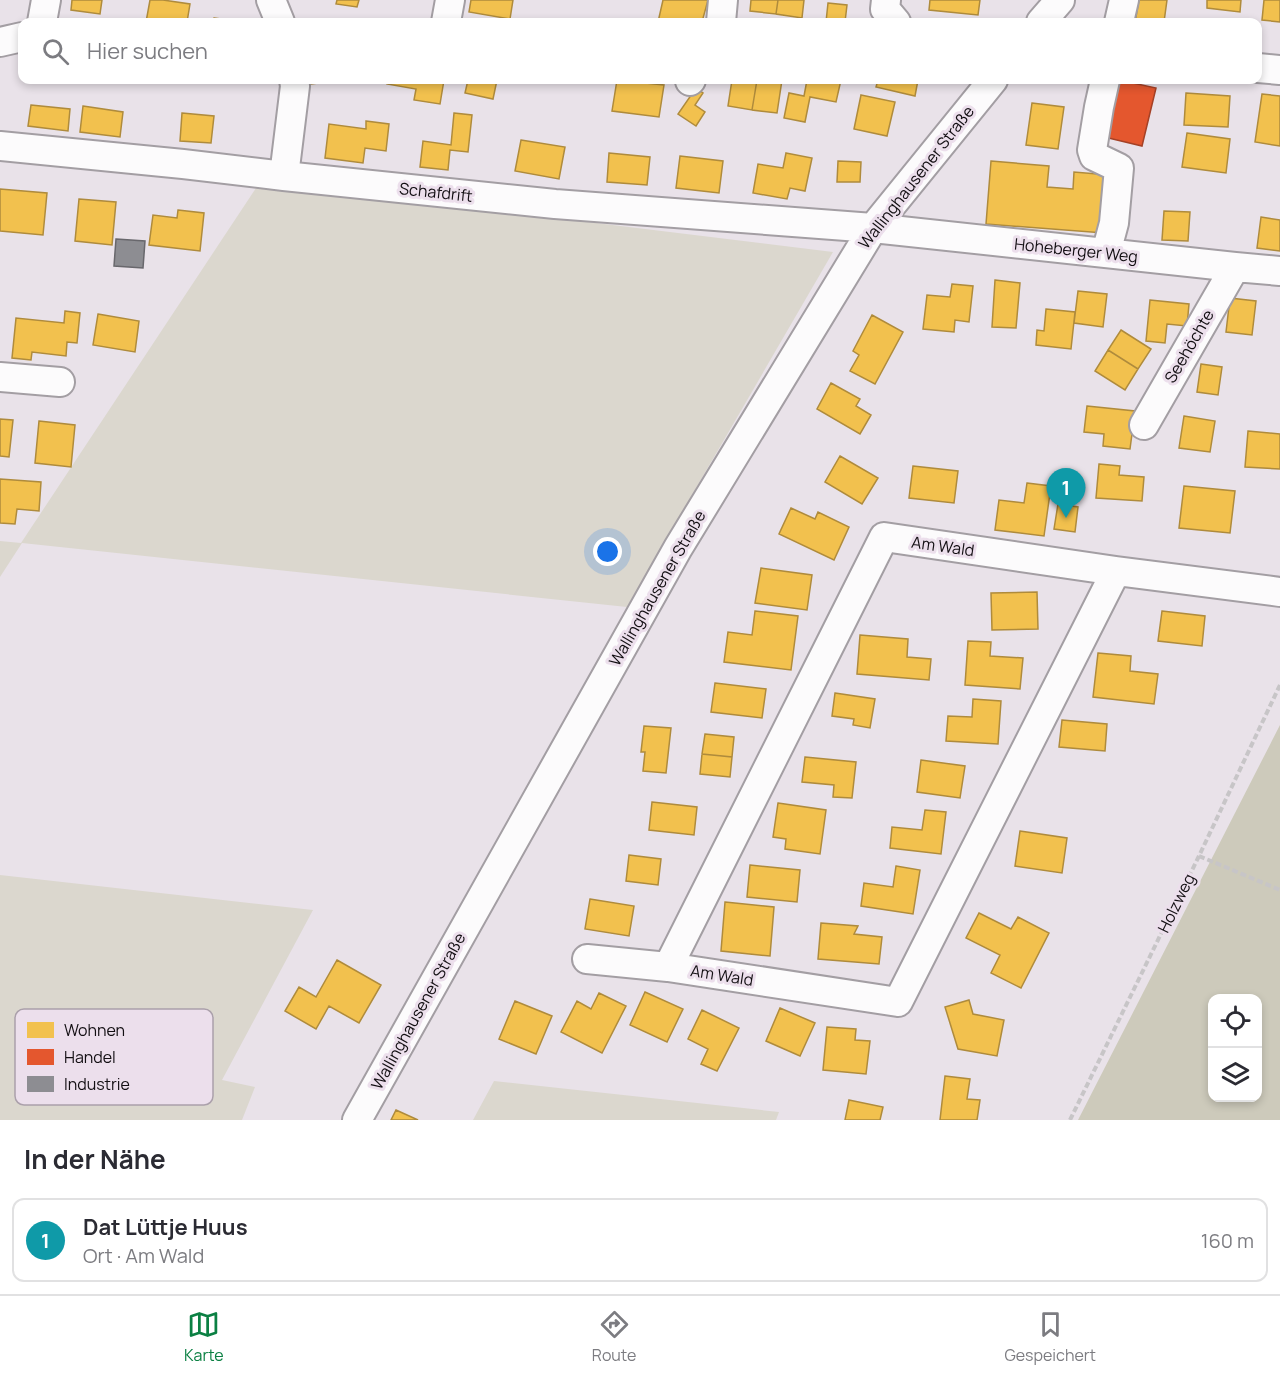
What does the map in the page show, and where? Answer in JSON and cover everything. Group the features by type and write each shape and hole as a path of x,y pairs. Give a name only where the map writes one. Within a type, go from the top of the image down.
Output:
{"street":[{"path":"43,18 46,0"},
{"path":"271,0 278,18"},
{"path":"447,18 450,0"},
{"path":"721,18 723,0"},
{"path":"886,0 885,9 893,18"},
{"path":"1044,18 1060,0"},
{"path":"1120,18 1124,0"},
{"path":"0,42 18,38"},
{"path":"1262,68 1280,70"},
{"path":"284,176 295,84"},
{"name":"Wallinghausener Straße","path":"357,1120 678,548 873,228 990,84"},
{"path":"1105,84 1092,150 1094,156 1119,168 1114,223 1107,253"},
{"name":"Schafdrift","path":"0,146 555,204 873,228"},
{"name":"Hoheberger Weg","path":"873,228 1280,271"},
{"name":"Seehöchte","path":"1144,424 1235,267"},
{"path":"0,377 60,382"},
{"name":"Am Wald","path":"1116,571 898,1002 668,967 884,537 1280,592"},
{"path":"587,959 668,967"}],"path":[{"name":"Holzweg","path":"1070,1120 1200,856 1280,685"},
{"path":"1200,856 1280,890"}],"shaded area":[{"path":"260,182 833,252 627,607 22,543 0,577 0,541 21,543"},
{"path":"1280,725 1280,1120 1078,1120"},
{"path":"0,875 313,910 222,1080 255,1087 242,1120 0,1120"},
{"path":"494,1081 779,1112 776,1120 473,1120"}],"building: Wohnen":[{"path":"72,0 102,0 100,14 71,10"},
{"path":"150,0 190,4 188,18 147,18"},
{"path":"337,0 359,0 357,7 336,4"},
{"path":"471,0 513,0 510,18 469,12"},
{"path":"663,0 708,0 703,18 659,18"},
{"path":"751,0 778,0 776,14 750,11"},
{"path":"778,0 804,0 802,18 776,14"},
{"path":"930,0 980,0 978,15 929,10"},
{"path":"1139,0 1167,0 1165,18 1136,18"},
{"path":"1207,0 1241,0 1240,12 1207,8"},
{"path":"1264,0 1280,0 1280,22 1262,20"},
{"path":"828,3 847,5 845,18 826,18"},
{"path":"387,84 443,84 440,104 414,100 416,89"},
{"path":"467,84 496,84 493,99 465,93"},
{"path":"616,84 664,85 659,117 612,111"},
{"path":"731,84 756,84 752,110 728,106"},
{"path":"756,84 781,84 777,113 752,110"},
{"path":"806,84 840,84 836,102 810,97 805,122 784,118 789,93 804,96"},
{"path":"877,84 917,84 915,96 876,87"},
{"path":"696,88 703,93 695,105 705,112 696,126 678,114"},
{"path":"1186,93 1230,96 1228,127 1184,125"},
{"path":"1262,94 1280,96 1280,146 1255,142"},
{"path":"861,95 895,102 887,136 854,129"},
{"path":"1032,103 1064,107 1058,149 1026,145"},
{"path":"31,105 70,109 68,131 28,126"},
{"path":"83,106 123,112 120,137 80,132"},
{"path":"182,113 214,116 211,143 180,141"},
{"path":"454,113 472,115 468,152 450,150 448,170 420,167 423,141 451,145"},
{"path":"366,121 389,124 386,151 365,148 363,163 325,158 329,124 366,129"},
{"path":"1187,133 1230,139 1226,173 1182,167"},
{"path":"521,140 565,147 559,179 515,171"},
{"path":"609,153 650,157 647,185 607,182"},
{"path":"786,153 812,158 805,191 790,188 787,199 753,193 758,164 783,168"},
{"path":"680,156 723,161 719,193 676,188"},
{"path":"838,161 861,162 860,182 837,182"},
{"path":"991,161 1049,166 1047,187 1073,189 1074,172 1109,175 1104,233 986,224"},
{"path":"0,189 47,193 43,235 0,231"},
{"path":"79,199 116,202 112,245 75,241"},
{"path":"178,210 204,213 200,251 149,245 153,215 177,218"},
{"path":"1164,211 1190,212 1188,241 1162,240"},
{"path":"1261,217 1280,220 1280,251 1257,248"},
{"path":"995,280 1020,283 1016,328 992,327"},
{"path":"952,284 973,286 969,322 955,320 954,332 923,329 927,295 950,297"},
{"path":"1078,291 1107,294 1103,327 1074,323"},
{"path":"1230,298 1256,301 1252,335 1226,332"},
{"path":"1150,300 1189,304 1187,326 1167,324 1165,343 1146,341"},
{"path":"1046,309 1075,312 1071,349 1036,345 1037,330 1044,331"},
{"path":"65,311 80,313 77,343 67,342 66,356 32,352 31,360 12,358 16,318 64,323"},
{"path":"98,314 139,321 135,352 93,345"},
{"path":"872,315 903,332 875,384 850,371 859,355 853,351"},
{"path":"1121,330 1151,349 1138,369 1108,350"},
{"path":"1108,350 1138,369 1125,390 1095,371"},
{"path":"1201,364 1222,367 1218,395 1197,392"},
{"path":"831,383 860,399 856,406 871,415 860,434 817,409"},
{"path":"1087,406 1135,411 1130,449 1103,446 1104,434 1084,432"},
{"path":"1184,416 1215,421 1210,452 1179,448"},
{"path":"0,419 13,420 9,457 0,456"},
{"path":"39,421 75,425 71,467 35,463"},
{"path":"1248,431 1280,434 1280,469 1245,467"},
{"path":"840,456 878,478 862,504 825,482"},
{"path":"1099,464 1120,466 1119,475 1144,477 1142,501 1096,498"},
{"path":"913,466 958,471 954,503 909,498"},
{"path":"0,479 41,482 39,511 17,509 15,524 0,523"},
{"path":"1027,483 1051,486 1044,536 995,530 999,500 1024,503"},
{"path":"1184,486 1235,491 1230,533 1179,528"},
{"path":"1058,504 1078,507 1075,532 1054,529"},
{"path":"791,508 815,519 818,512 849,527 834,560 779,534"},
{"path":"761,568 812,575 807,610 755,603"},
{"path":"1037,592 1038,629 992,630 991,593"},
{"path":"755,611 798,616 791,670 724,662 728,632 752,635"},
{"path":"1162,611 1205,616 1202,646 1158,641"},
{"path":"860,635 908,639 907,657 931,659 929,680 857,674"},
{"path":"968,641 991,642 990,656 1023,658 1020,689 965,685"},
{"path":"1098,653 1131,656 1130,671 1158,674 1154,704 1093,697"},
{"path":"715,683 766,689 762,718 711,712"},
{"path":"835,693 875,699 870,728 853,725 854,719 832,716"},
{"path":"973,699 1001,701 998,744 946,741 948,716 972,717"},
{"path":"1062,720 1107,724 1105,751 1059,747"},
{"path":"644,726 671,728 666,773 643,771 645,752 641,752"},
{"path":"705,734 734,737 732,757 702,754"},
{"path":"702,754 732,757 730,777 700,774"},
{"path":"805,757 856,762 852,798 833,797 834,785 802,782"},
{"path":"921,760 965,766 960,798 917,792"},
{"path":"652,802 697,807 694,835 649,830"},
{"path":"778,803 826,810 820,854 785,849 786,839 773,837"},
{"path":"925,810 946,812 941,854 890,848 892,827 922,830"},
{"path":"1020,831 1067,838 1062,873 1015,866"},
{"path":"629,855 661,859 658,885 626,881"},
{"path":"750,865 800,870 797,902 747,897"},
{"path":"896,866 920,870 913,914 861,906 864,883 893,887"},
{"path":"590,899 634,906 629,936 585,929"},
{"path":"725,902 774,907 770,956 721,951"},
{"path":"979,913 1011,929 1018,917 1049,933 1021,988 991,973 1000,955 966,938"},
{"path":"821,923 858,926 854,934 882,937 879,964 818,959"},
{"path":"337,960 381,985 359,1023 329,1006 316,1029 285,1011 299,987 316,997"},
{"path":"645,992 683,1009 667,1042 630,1025"},
{"path":"599,993 626,1006 602,1053 561,1032 577,1001 591,1009"},
{"path":"969,1000 973,1014 1004,1020 997,1056 958,1049 945,1007"},
{"path":"515,1001 552,1016 536,1054 499,1039"},
{"path":"780,1008 815,1023 800,1056 766,1041"},
{"path":"702,1010 739,1028 717,1071 701,1064 708,1049 688,1039"},
{"path":"827,1027 856,1029 855,1040 870,1041 866,1074 823,1070"},
{"path":"945,1076 970,1079 967,1099 980,1100 977,1120 940,1120"},
{"path":"849,1100 883,1107 880,1120 845,1120"},
{"path":"396,1110 418,1120 391,1120"}],"building: Handel":[{"path":"1112,84 1138,84 1156,88 1142,146 1100,136"}],"building: Industrie":[{"path":"116,239 145,241 143,268 114,266"}],"place":[{"name":"Dat Lüttje Huus","path":"1066,518"}]}
